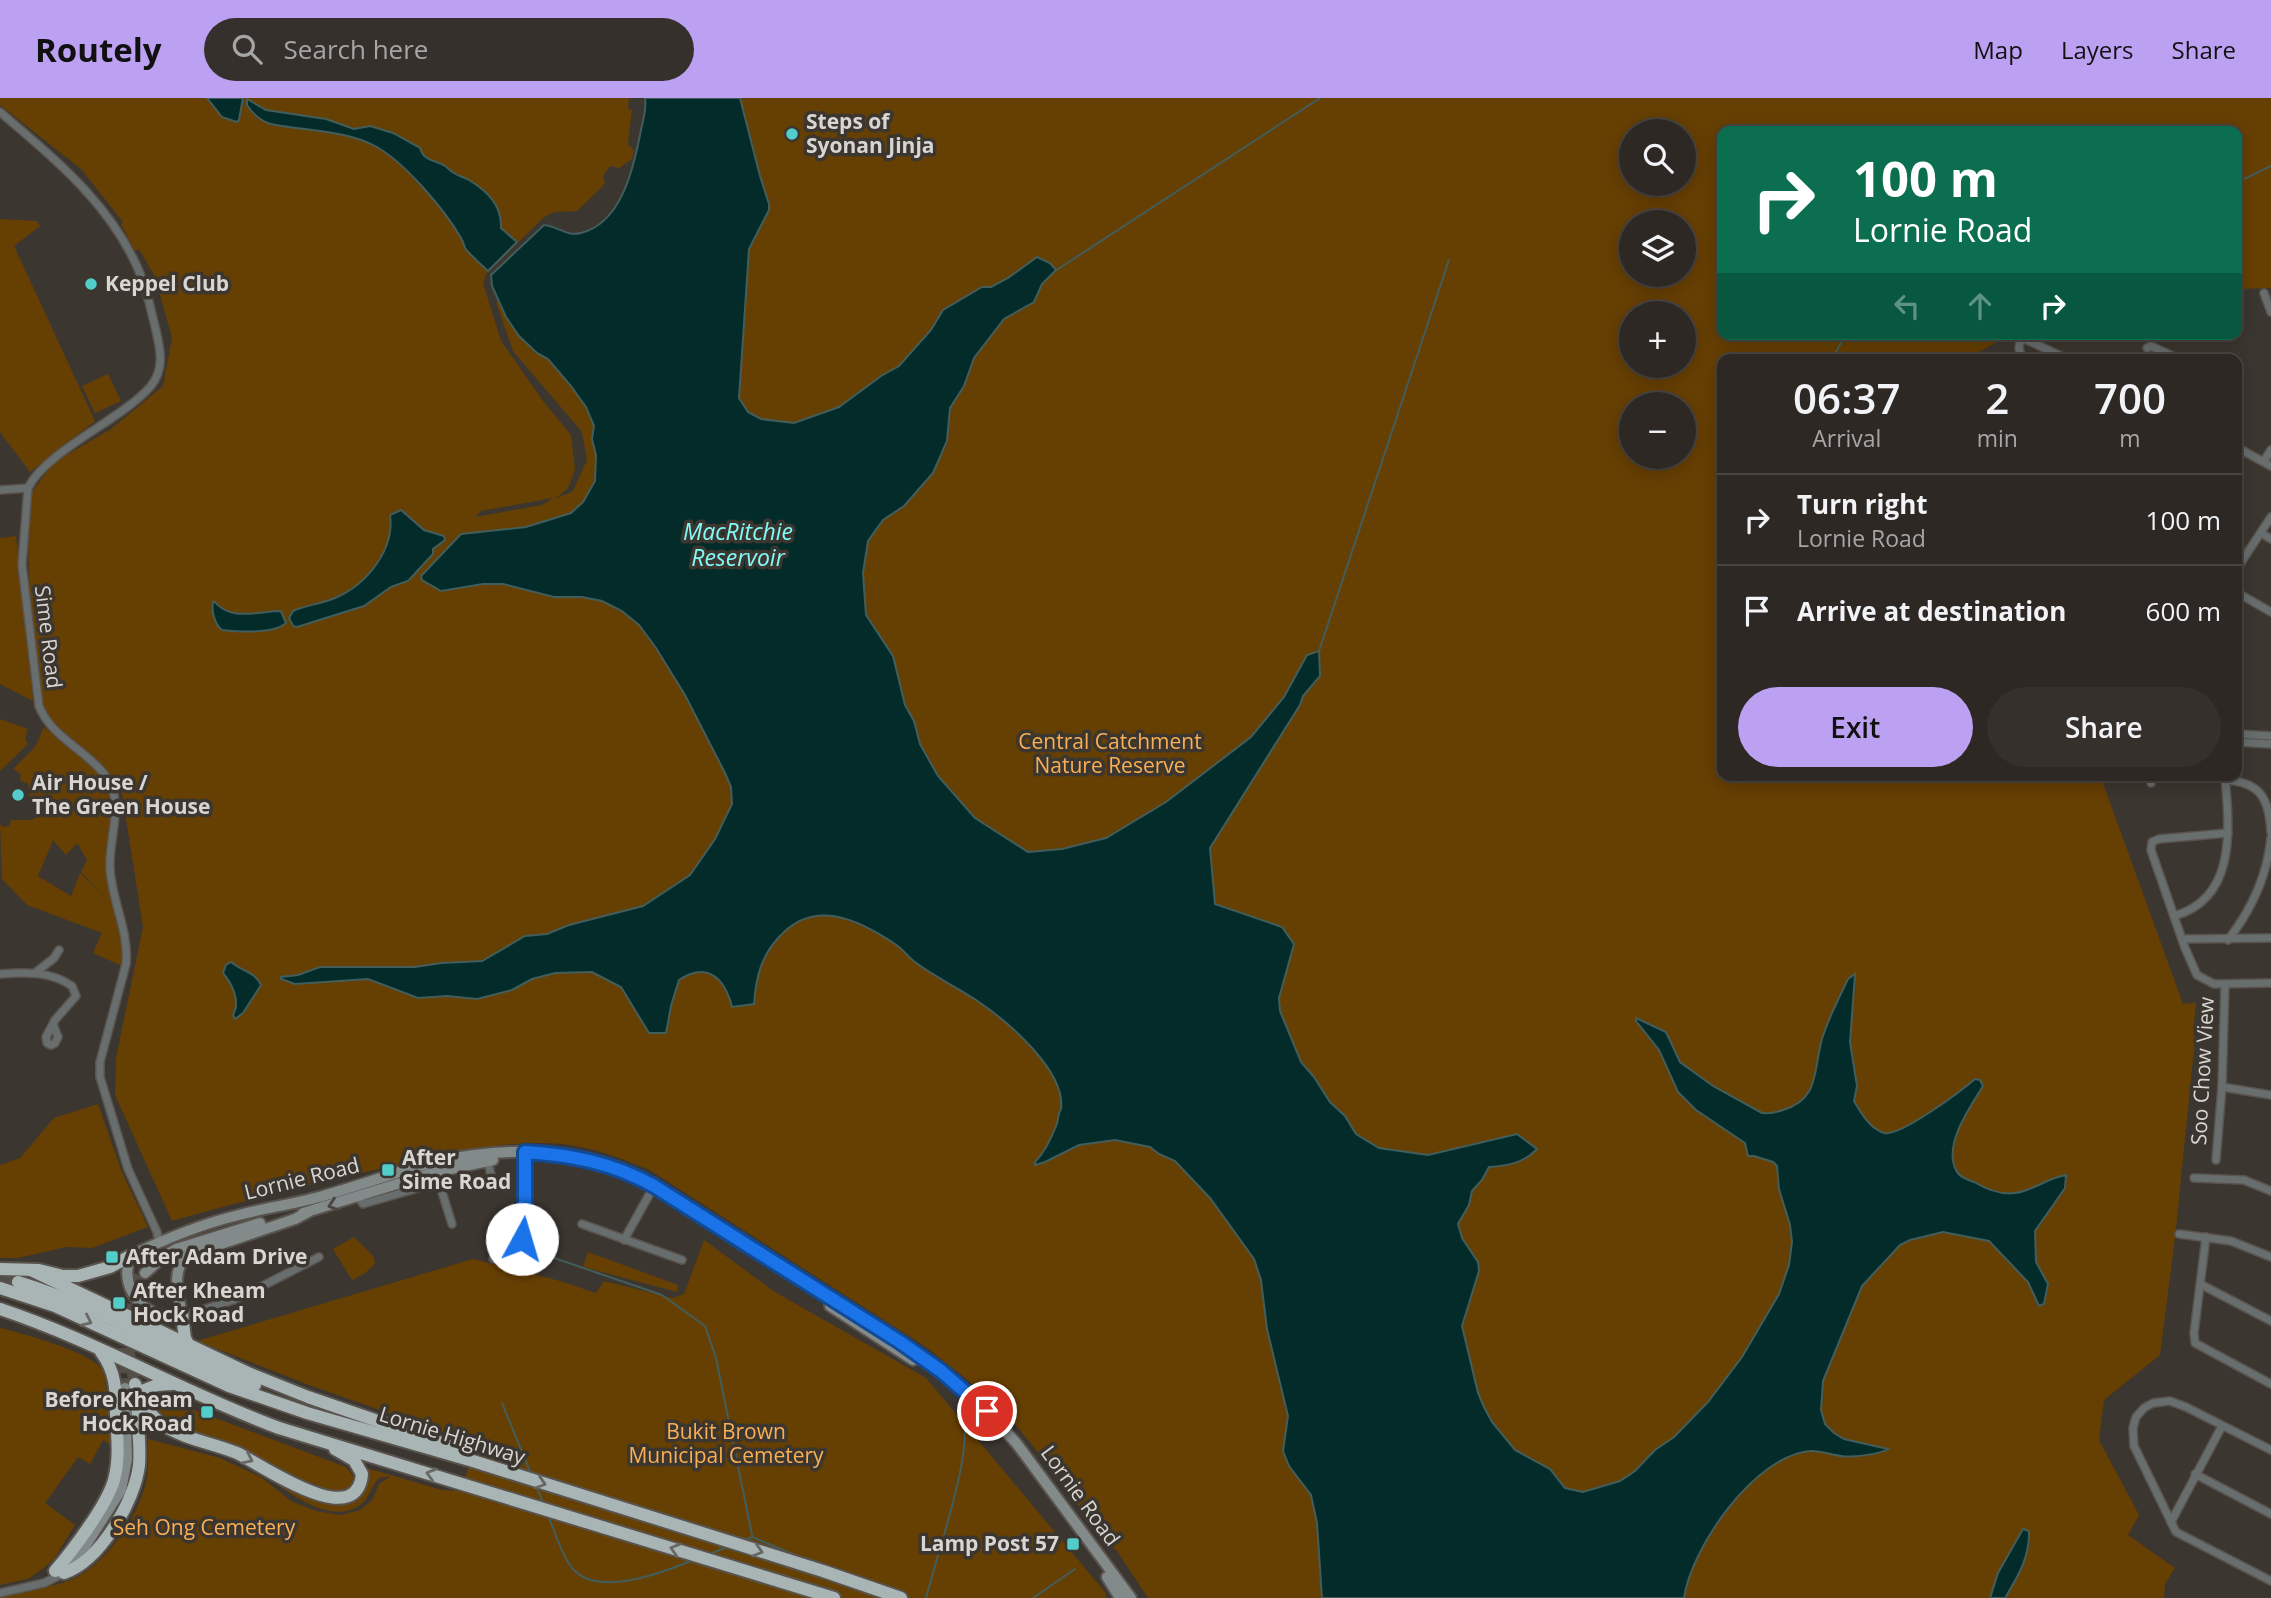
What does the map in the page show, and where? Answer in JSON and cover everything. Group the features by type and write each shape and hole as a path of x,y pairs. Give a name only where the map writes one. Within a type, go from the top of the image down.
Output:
{"highway":[{"path":"0,1269 78,1276 110,1267 131,1256"},
{"path":"30,1270 248,1373 308,1397 447,1445 474,1462"},
{"path":"18,1282 71,1301 199,1361 349,1425"},
{"name":"Lornie Highway","path":"0,1288 55,1306 229,1387 823,1571 901,1598"},
{"path":"0,1309 24,1317"},
{"path":"0,1315 19,1319 24,1317"},
{"name":"Lornie Highway","path":"24,1317 234,1411 834,1598"},
{"path":"166,1334 175,1333 183,1321"},
{"path":"183,1321 189,1346"},
{"path":"60,1572 104,1502 115,1477 116,1385 113,1370 100,1350"},
{"path":"134,1390 172,1384"},
{"path":"60,1572 78,1568 93,1554 130,1499 139,1467 134,1390"},
{"path":"134,1390 154,1417 172,1429 236,1453 316,1493 335,1498 351,1495 361,1481 359,1465 355,1460 314,1437"}],"street":[{"path":"0,112 82,185 111,222 142,278 161,350 160,370 148,389 55,459 32,479 27,488 0,490"},
{"path":"2264,292 2271,312"},
{"path":"2027,340 2056,354"},
{"path":"2147,348 2151,346 2168,354"},
{"path":"2242,450 2271,466"},
{"path":"2264,461 2271,450"},
{"name":"Sime Road","path":"27,488 22,565 39,706 43,718 51,727 94,762 107,777 115,798 110,870 127,948 100,1062 100,1077 127,1162 164,1240"},
{"path":"2242,560 2271,517"},
{"path":"2261,533 2271,539"},
{"path":"2242,595 2271,612"},
{"path":"2242,734 2271,736"},
{"path":"2242,742 2271,744"},
{"path":"2174,916 2195,907 2216,882 2227,855 2225,781"},
{"path":"2239,781 2250,785 2268,804 2271,832"},
{"path":"2228,833 2159,839 2152,842 2151,850 2197,975 2208,982 2225,984 2271,983"},
{"path":"2228,940 2244,920 2257,895 2269,856 2271,838"},
{"path":"2182,939 2271,938"},
{"path":"35,973 54,958 59,950"},
{"path":"0,974 35,973 68,983 75,991 73,1001 53,1024"},
{"name":"Soo Chow View","path":"2216,1160 2222,1087 2225,984"},
{"path":"2222,1087 2271,1095"},
{"path":"525,1155 525,1238"},
{"name":"Lornie Road","path":"308,1212 358,1191 456,1162 487,1157 576,1156 612,1166 653,1189 941,1371 998,1422 1037,1469 1131,1598"},
{"path":"487,1157 492,1179"},
{"name":"Lornie Road","path":"131,1256 164,1240 239,1215 438,1177 456,1162"},
{"path":"438,1177 452,1224"},
{"path":"2194,1178 2244,1180 2271,1191"},
{"path":"624,1240 653,1189"},
{"path":"287,1206 171,1247 153,1260 144,1272 164,1256 183,1246 261,1222 308,1212"},
{"path":"183,1321 177,1271 183,1259 308,1212"},
{"path":"582,1224 682,1260"},
{"path":"2179,1234 2240,1243 2271,1257"},
{"path":"2206,1237 2195,1343 2271,1384"},
{"path":"494,1259 502,1241 525,1238 550,1247"},
{"path":"131,1256 128,1276 131,1293 141,1305 164,1317 183,1321 237,1299 319,1257"},
{"path":"2202,1285 2271,1321"},
{"path":"164,1317 177,1308 180,1299"},
{"name":"Lornie Road","path":"866,1325 937,1376 995,1429 1020,1458 1120,1598"},
{"path":"2271,1450 2169,1401 2150,1404 2136,1417 2133,1432 2134,1446 2178,1533 2271,1581"},
{"path":"2171,1522 2222,1426"},
{"path":"2195,1474 2271,1514"},
{"path":"0,1593 38,1583 60,1572"}],"green space":[{"name":"Central Catchment Nature Reserve","path":"0,98 629,98 628,109 632,110 628,145 634,150 632,159 619,168 610,166 603,176 605,183 577,211 554,212 543,218 486,274 483,283 501,341 543,401 571,435 575,470 568,488 555,499 573,491 587,460 582,432 513,351 496,302 584,244 620,210 656,98 2271,98 2271,288 2242,289 2242,126 1717,126 1717,340 2001,340 1975,354 1717,354 1717,781 2102,781 2183,1004 2196,1003 2193,1032 2195,1039 2175,1238 2160,1355 2104,1400 2099,1440 2139,1515 2128,1535 2175,1568 2165,1584 2164,1598 1148,1598 1117,1551 1101,1536 1046,1462 1014,1423 979,1389 926,1347 648,1169 573,1145 539,1143 494,1146 449,1153 330,1180 172,1221 115,1095 116,1058 143,927 121,787 43,716 30,618 27,499 53,463 111,429 163,386 172,338 155,277 139,249 135,251 121,224 123,222 81,169 0,105","holes":["553,498 542,505 475,517 481,511"]},
{"path":"0,219 37,221 40,226 14,246 95,421 30,472 0,432"},
{"path":"108,374 121,401 95,413 82,386"},
{"path":"16,536 33,701 0,684 0,538"},
{"path":"0,719 28,729 25,739 28,744 0,771"},
{"path":"44,727 94,766 110,791 112,813 106,860 121,930 122,966 93,953 102,933 27,905 2,879 0,824 3,827 9,826 11,820 32,820 38,816 37,806 30,803 28,783 21,782 20,773 13,769 35,747","holes":["53,840 66,855 77,843 87,860 81,872 105,898 80,873 71,896 38,876"]},
{"path":"98,1104 121,1170 148,1227 92,1248 66,1247 18,1258 0,1258 0,1165 20,1158 54,1118"},
{"path":"354,1237 373,1256 375,1264 352,1280 333,1249"},
{"name":"Bukit Brown Municipal Cemetery","path":"704,1240 775,1292 926,1378 1105,1592 1106,1598 0,1598 15,1592 68,1581 81,1575 106,1554 127,1526 142,1496 148,1471 148,1439 220,1458 261,1477 291,1501 316,1511 341,1515 360,1510 372,1500 379,1484 391,1476 379,1478 360,1505 348,1511 335,1512 308,1504 261,1473 347,1501 363,1467 442,1490 461,1491 476,1444 309,1385 197,1341 473,1259 596,1293 604,1281 673,1298 684,1294"},
{"path":"588,1252 678,1285 677,1292 583,1267"},
{"name":"Seh Ong Cemetery","path":"0,1328 68,1349 101,1368 105,1377 112,1446 103,1440 90,1464 78,1457 45,1503 75,1525 54,1559 28,1579 0,1585"},
{"path":"147,1396 346,1467 353,1476 352,1486 338,1493 313,1483 311,1486 239,1449 176,1423 155,1407"}],"water":[{"path":"207,98 243,98 239,120 237,122 222,117"},
{"name":"MacRitchie Reservoir","path":"645,98 740,98 769,204 769,210 749,249 739,398 748,412 761,419 794,423 839,407 899,366 931,330 943,310 982,287 991,287 1008,278 1037,257 1050,263 1056,270 1042,284 1034,302 1004,319 974,358 964,386 950,408 947,441 933,473 904,506 883,520 868,541 863,573 866,615 893,656 905,705 914,721 920,744 938,776 975,818 1028,852 1062,849 1106,838 1166,802 1251,737 1284,697 1307,655 1319,651 1320,676 1303,696 1300,705 1210,848 1215,904 1282,927 1294,944 1279,998 1280,1011 1301,1062 1330,1102 1345,1116 1356,1134 1379,1148 1428,1155 1517,1134 1537,1149 1527,1158 1515,1163 1489,1167 1472,1191 1469,1205 1458,1224 1462,1238 1478,1262 1479,1271 1462,1326 1478,1393 1492,1422 1515,1450 1550,1469 1565,1488 1583,1492 1620,1481 1635,1471 1708,1402 1742,1357 1779,1294 1789,1265 1792,1242 1790,1225 1779,1189 1777,1166 1773,1162 1748,1156 1745,1143 1696,1110 1678,1092 1659,1050 1636,1018 1666,1032 1680,1062 1713,1086 1762,1113 1775,1113 1795,1105 1809,1091 1827,1024 1848,979 1855,974 1850,1042 1857,1086 1854,1101 1870,1124 1884,1133 1903,1128 1975,1079 1980,1080 1983,1086 1955,1138 1953,1160 1959,1175 1989,1189 2010,1193 2022,1192 2066,1175 2065,1188 2035,1231 2036,1262 2048,1284 2044,1304 2039,1306 2028,1282 1989,1241 1943,1232 1900,1245 1862,1286 1823,1381 1821,1410 1825,1424 1844,1439 1888,1449 1851,1456 1810,1451 1789,1457 1768,1469 1747,1487 1712,1531 1689,1578 1684,1598 1322,1598 1317,1523 1311,1495 1289,1466 1283,1451 1288,1416 1267,1329 1261,1280 1254,1259 1210,1198 1175,1161 1150,1147 1115,1140 1079,1145 1035,1165 1052,1136 1061,1109 1060,1094 1045,1064 1019,1035 991,1011 912,960 898,946 881,935 867,927 837,917 808,918 794,924 780,936 764,959 756,985 754,1004 732,1007 725,988 714,976 699,972 689,975 679,980 666,1033 649,1033 621,987 592,972 555,973 532,979 512,990 477,999 447,996 418,998 368,979 295,984 281,979 320,967 415,967 482,961 525,936 547,934 569,925 643,906 690,875 715,839 732,804 731,787 725,773 685,695 639,625 622,611 602,601 582,597 554,597 503,584 483,584 441,591 422,580 421,576 461,534 526,527 571,513 583,502 595,481 596,455 592,439 594,426 586,407 548,359 537,353 519,336 506,317 492,286 491,275 544,225 576,234 595,227 606,218 615,207 629,179 644,117"},
{"path":"247,99 266,110 326,119 354,129 370,126 393,133 420,148 427,158 482,189 499,212 501,228 517,242 488,271 465,248 462,239 435,201 412,175 388,154 352,137 268,123 252,111 247,105"},
{"path":"401,510 424,530 444,536 445,540 433,549 433,554 408,581 391,587 364,606 293,626 289,618 293,611 335,598 367,575 376,565 388,541 390,515"},
{"path":"214,601 236,613 281,611 286,623 265,631 222,630 214,617"},
{"path":"231,962 252,974 261,985 243,1013 235,1019 234,993 223,973 226,965"},
{"path":"2023,1529 2029,1531 2029,1540 2019,1574 2005,1598 1990,1598 1998,1573"}],"waterway":[{"path":"1055,271 1320,98"},
{"path":"2242,180 2271,166"},
{"path":"1319,651 1449,260"},
{"path":"1835,354 1843,340"},
{"path":"525,1248 662,1295 705,1326 716,1358 752,1535"},
{"path":"502,1403 531,1474"},
{"path":"944,1535 957,1488 963,1452 965,1419 962,1405"},
{"path":"536,1485 543,1503"},
{"path":"549,1518 568,1562 583,1577 597,1581 630,1580 691,1561"},
{"path":"745,1540 752,1537 802,1558"},
{"path":"710,1554 727,1547"},
{"path":"926,1598 938,1555"},
{"path":"1033,1598 1075,1569"}],"tunnel":[{"path":"125,1388 126,1312 135,1284 143,1271"},
{"path":"0,1277 18,1282"},
{"path":"128,1348 135,1384"}],"place":[{"name":"Steps of Syonan Jinja","path":"792,134"},
{"name":"Keppel Club","path":"91,284"},
{"name":"Air House / The Green House","path":"18,795"},
{"name":"After Sime Road","path":"388,1170"},
{"name":"After Adam Drive","path":"112,1257"},
{"name":"After Kheam Hock Road","path":"119,1303"},
{"name":"Before Kheam Hock Road","path":"207,1412"},
{"name":"Lamp Post 57","path":"1073,1544"}],"route":[{"path":"522,1239 525,1238 525,1152 576,1156 612,1166 640,1178 692,1209 900,1342 955,1382 987,1411"}]}
